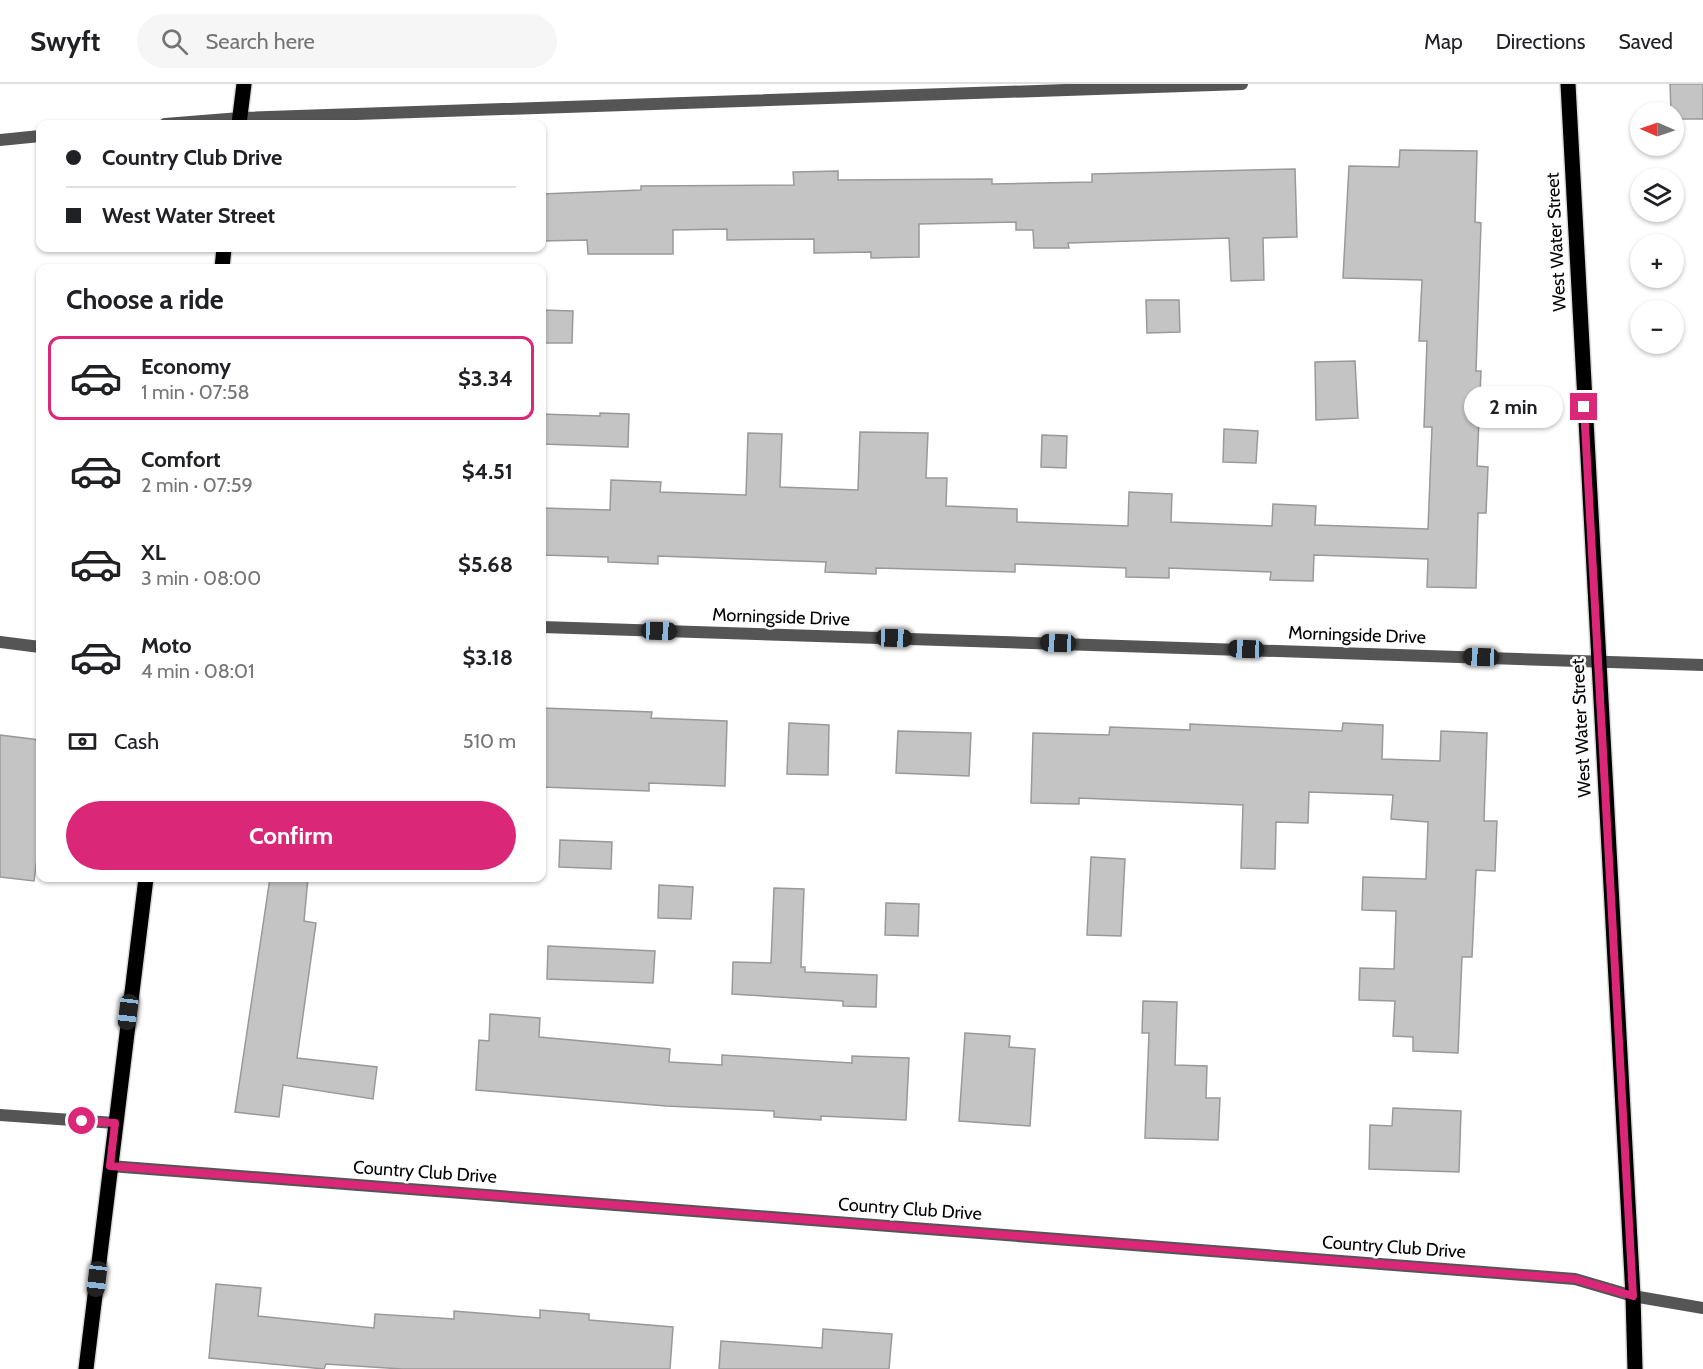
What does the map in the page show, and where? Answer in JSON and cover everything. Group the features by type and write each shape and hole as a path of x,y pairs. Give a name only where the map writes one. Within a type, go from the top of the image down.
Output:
{"main road":[{"path":"240,120 244,84"},
{"name":"West Water Street","path":"1568,84 1597,660 1633,1296 1635,1369"},
{"path":"86,1369 145,882"}],"street":[{"path":"267,120 1242,84"},
{"path":"0,140 36,136"},
{"name":"Morningside Drive","path":"546,627 1703,665"},
{"path":"0,642 36,646"},
{"path":"0,1115 115,1123"},
{"name":"Country Club Drive","path":"110,1166 1563,1278 1633,1296 1703,1308"}],"building":[{"path":"1670,84 1703,84 1703,119 1684,119 1684,102 1671,102"},
{"path":"1400,150 1477,151 1475,222 1481,223 1476,371 1481,371 1477,466 1488,467 1486,513 1478,513 1476,588 1427,587 1428,559 1314,555 1313,581 1270,580 1271,572 1169,568 1169,578 1126,577 1126,568 1015,564 1015,572 876,568 876,574 825,572 826,562 658,556 658,564 608,562 608,557 546,555 546,508 610,510 611,480 661,482 660,492 746,495 748,433 782,434 780,487 858,490 860,432 928,433 926,478 947,478 946,506 1017,509 1017,522 1128,526 1129,492 1172,494 1171,522 1272,526 1273,504 1316,506 1315,525 1428,529 1432,427 1424,427 1427,341 1419,341 1422,280 1343,278 1349,166 1399,167"},
{"path":"1295,169 1297,237 1263,238 1264,280 1231,281 1229,238 1068,243 1069,248 1034,248 1033,230 1016,230 1016,222 919,224 919,257 871,258 871,252 814,253 814,239 727,240 727,229 673,230 673,254 588,254 587,240 546,241 546,194 641,190 641,186 794,185 793,172 838,171 838,180 992,179 992,184 1092,182 1092,174"},
{"path":"1146,300 1179,300 1180,332 1147,333"},
{"path":"546,310 573,311 572,343 546,343"},
{"path":"1355,361 1358,418 1316,420 1315,362"},
{"path":"600,413 629,414 628,447 546,444 546,414 600,416"},
{"path":"1224,429 1258,431 1256,463 1223,462"},
{"path":"1042,435 1067,436 1066,468 1041,467"},
{"path":"546,708 652,712 651,718 727,721 725,786 649,783 649,791 546,787"},
{"path":"789,723 829,725 828,775 787,774"},
{"path":"1343,723 1383,725 1382,759 1440,761 1441,731 1487,733 1484,821 1497,821 1495,871 1476,870 1472,957 1462,957 1458,1053 1413,1051 1413,1037 1393,1036 1395,1001 1359,1000 1360,968 1394,969 1396,911 1362,910 1363,877 1426,879 1428,822 1391,819 1393,795 1309,792 1308,823 1276,822 1275,869 1241,868 1243,805 1079,798 1079,804 1031,803 1033,733 1109,735 1110,727 1190,730 1190,724 1342,731"},
{"path":"898,731 971,733 969,776 896,773"},
{"path":"0,735 36,740 34,881 0,877"},
{"path":"560,840 612,842 611,869 559,867"},
{"path":"1091,857 1125,859 1121,936 1087,935"},
{"path":"269,882 308,882 304,921 316,923 297,1058 377,1067 373,1099 283,1085 279,1117 235,1112"},
{"path":"659,885 693,887 691,919 658,918"},
{"path":"774,888 804,889 801,967 805,967 805,972 877,975 876,1007 843,1006 843,1001 732,994 733,962 771,963"},
{"path":"886,903 919,904 918,936 885,935"},
{"path":"548,946 655,951 653,983 547,979"},
{"path":"1143,1001 1177,1002 1175,1065 1207,1066 1206,1098 1220,1098 1218,1140 1145,1138 1149,1033 1142,1033"},
{"path":"490,1014 540,1018 539,1037 670,1049 669,1062 722,1065 722,1055 852,1063 852,1056 909,1058 906,1120 821,1116 821,1120 774,1117 774,1111 666,1106 476,1090 479,1040 489,1041"},
{"path":"965,1033 1010,1036 1009,1047 1035,1049 1030,1126 959,1121"},
{"path":"1393,1108 1461,1111 1459,1172 1369,1169 1370,1125 1392,1126"},
{"path":"216,1284 261,1288 258,1316 374,1328 375,1314 454,1319 454,1311 540,1318 540,1310 589,1314 589,1320 673,1327 670,1369 402,1369 326,1364 324,1369 209,1358"},
{"path":"823,1329 892,1334 889,1369 719,1369 721,1341 822,1348"}],"route":[{"path":"82,1121 115,1123 110,1166 1575,1279 1633,1296 1584,407"}]}
